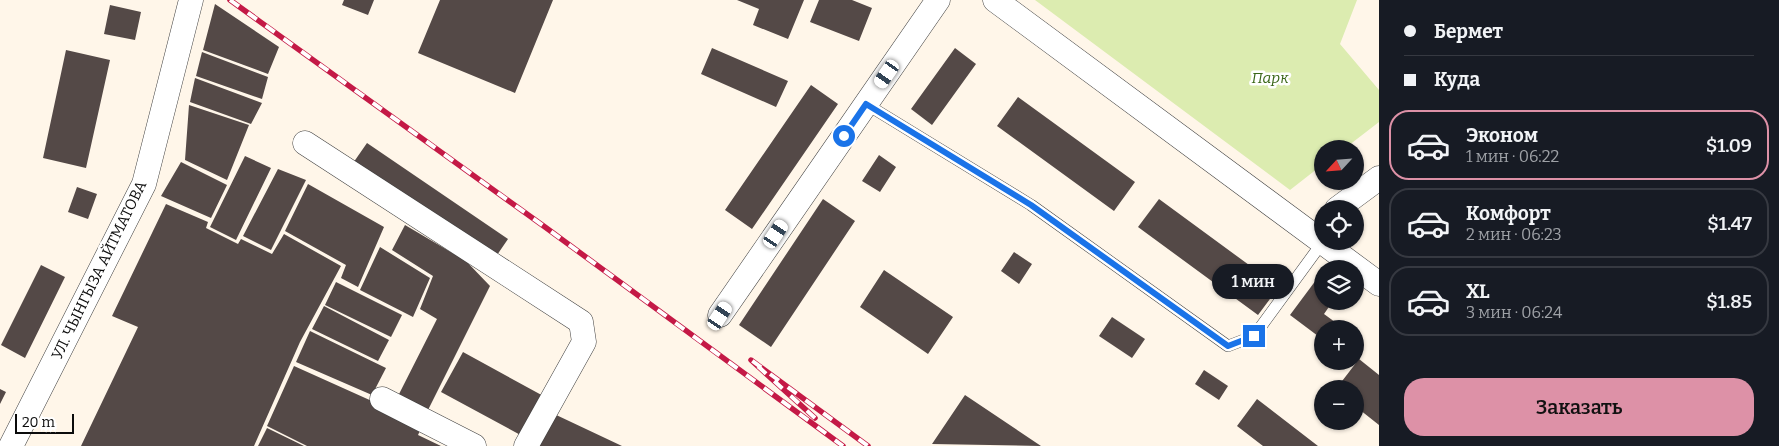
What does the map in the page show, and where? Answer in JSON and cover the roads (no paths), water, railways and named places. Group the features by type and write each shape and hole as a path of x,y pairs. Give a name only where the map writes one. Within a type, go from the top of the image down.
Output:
{"street":[{"name":"УЛ. ЧЫНГЫЗА АЙТМАТОВА","path":"11,446 144,184 190,0"},
{"path":"720,316 938,0"},
{"path":"995,0 1314,229"},
{"path":"305,143 581,322 584,342 526,446"},
{"path":"1349,200 1379,178"},
{"path":"1339,250 1379,284"},
{"path":"382,399 449,440 474,446"}],"lane":[{"path":"866,104 1031,205 1228,346 1254,336 1314,236"}],"railway":[{"path":"230,0 545,227 843,446"},
{"path":"815,418 751,360 868,446"}],"park label":[{"name":"Парк","path":"1270,78"}]}
